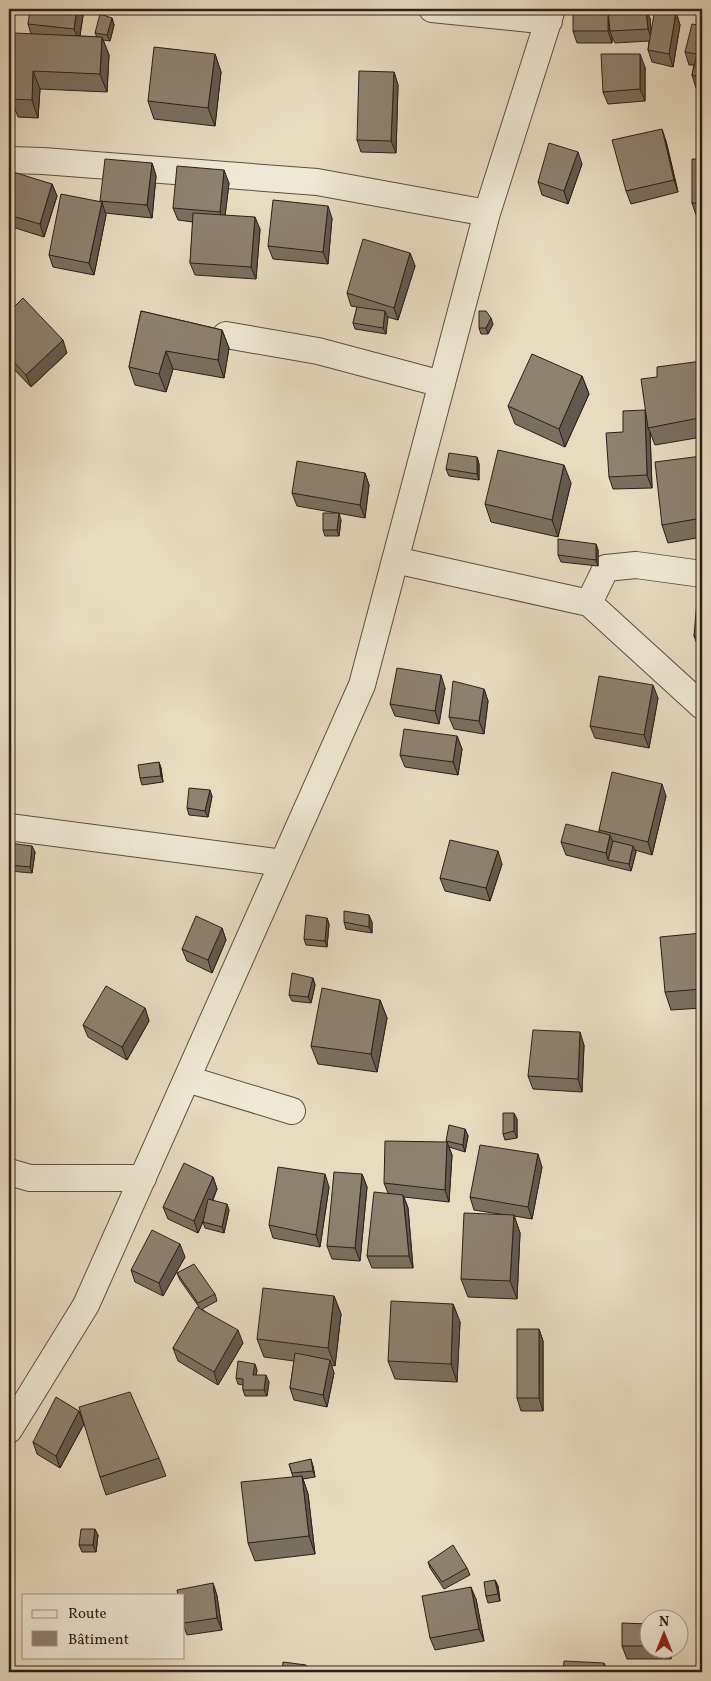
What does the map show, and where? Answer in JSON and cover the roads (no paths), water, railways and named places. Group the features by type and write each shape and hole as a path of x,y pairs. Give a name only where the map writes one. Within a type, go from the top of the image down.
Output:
{"street":[{"path":"9,1430 86,1305 362,685 487,213 550,15 432,9"},
{"path":"9,160 317,182 487,213"},
{"path":"226,335 318,351 442,384"},
{"path":"395,560 589,603 702,706"},
{"path":"589,603 606,568 636,565 702,574"},
{"path":"9,827 283,863"},
{"path":"187,1079 292,1110"},
{"path":"9,1172 30,1178 143,1178"}]}
